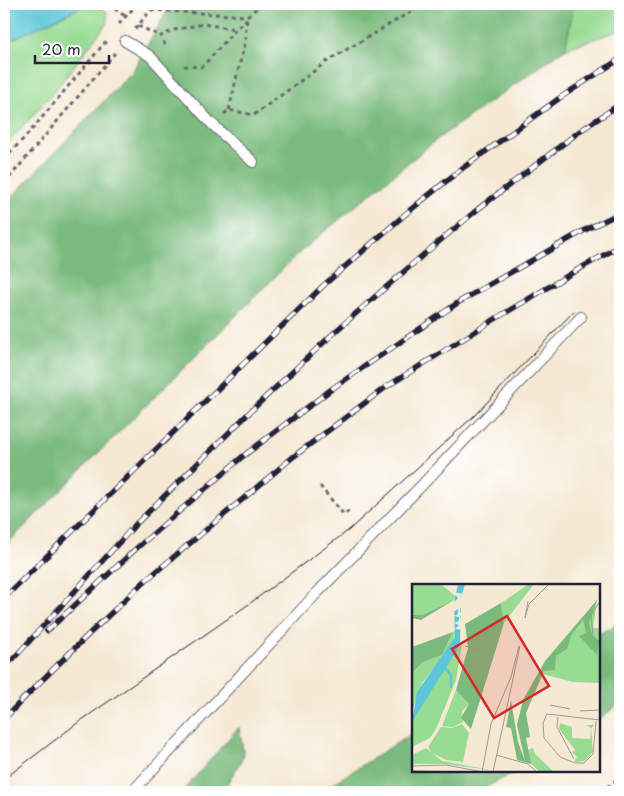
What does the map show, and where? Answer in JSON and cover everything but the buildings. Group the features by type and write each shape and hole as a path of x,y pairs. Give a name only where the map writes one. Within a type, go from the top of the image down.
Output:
{"lane":[{"path":"125,41 150,56 211,123 254,162"},
{"path":"132,792 314,596 581,317"}],"path":[{"path":"108,4 125,16"},
{"path":"114,32 125,16 137,4"},
{"path":"4,184 138,26 154,4"},
{"path":"180,62 185,67 201,67 235,29 262,4"},
{"path":"229,110 254,115 329,60 424,4"},
{"path":"545,4 552,6 555,4"},
{"path":"151,10 247,18"},
{"path":"211,123 229,110 247,18"},
{"path":"161,36 174,30 203,24 235,29"},
{"path":"138,26 161,36 168,52"},
{"path":"4,159 29,133 108,38"},
{"path":"320,486 344,515 350,510"},
{"path":"601,792 620,777"}],"green space":[{"path":"171,4 574,4 565,49 436,140 302,250 4,547 4,205 132,72"},
{"path":"574,4 620,4 620,30 565,49"},
{"path":"83,6 97,6 107,12 107,23 54,92 4,147 4,43"},
{"path":"620,623 620,703 599,719 599,634"},
{"path":"239,727 244,756 222,792 182,792"},
{"path":"412,734 412,771 517,771 477,792 322,792"}],"water":[{"path":"4,4 85,4 4,43"}],"tram line":[{"path":"4,779 76,724 249,604 349,530 475,415 574,311"}],"railway":[{"path":"4,598 325,284 409,211 460,170 561,97 620,59"},
{"path":"4,669 136,524 256,406 338,329 478,209 580,131 620,104"},
{"path":"47,631 139,546 242,457 333,388 459,302 583,231 620,213"},
{"path":"4,719 145,581 293,457 386,387 500,316 620,246"}]}
